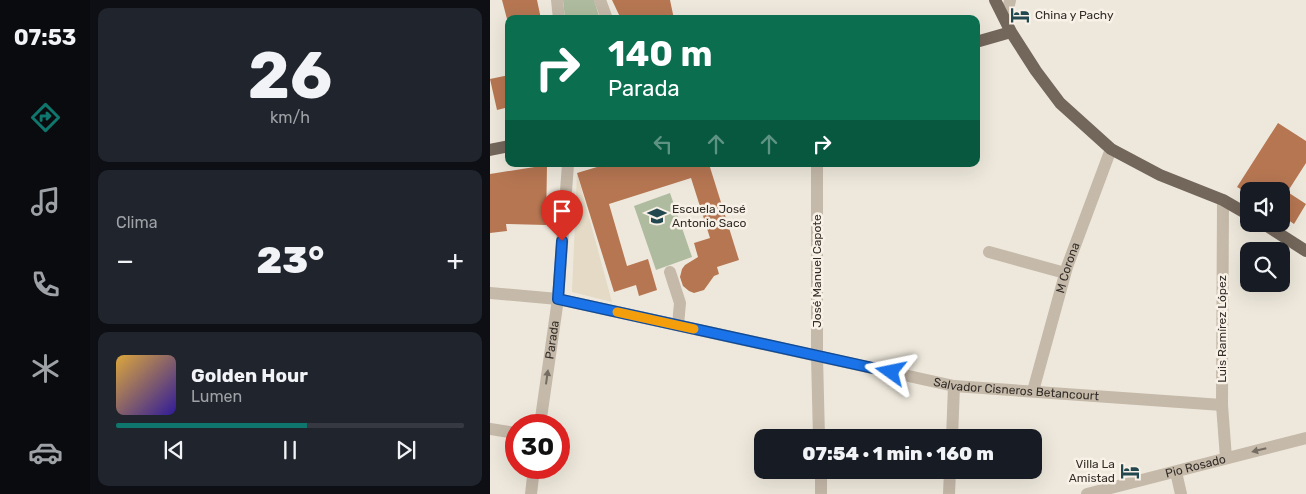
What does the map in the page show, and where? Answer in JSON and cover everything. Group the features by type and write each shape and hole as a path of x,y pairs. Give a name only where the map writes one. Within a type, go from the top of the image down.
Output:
{"main road":[{"path":"995,0 1011,32 1036,71 1060,103 1111,149 1160,176 1223,200 1240,210"},
{"path":"980,41 1011,32"},
{"path":"490,150 505,147"},
{"path":"1276,232 1306,251"}],"street":[{"path":"557,0 559,15"},
{"path":"600,0 606,15"},
{"path":"1006,20 1010,0"},
{"name":"M Corona","path":"1033,391 1065,273 1111,149"},
{"name":"Parada","path":"542,414 558,299 568,167"},
{"name":"José Manuel Capote","path":"818,167 817,356 820,429"},
{"name":"Luis Ramírez López","path":"1223,200 1222,405 1226,458"},
{"path":"989,252 1065,273"},
{"path":"670,272 680,303 678,325"},
{"name":"Salvador Cisneros Betancourt","path":"490,293 558,299 954,386 1222,405"},
{"path":"952,429 954,386"},
{"path":"490,429 505,431"},
{"name":"Pio Rosado","path":"1086,494 1306,438"},
{"path":"1176,472 1180,494"},
{"path":"531,494 533,479"},
{"path":"820,479 821,494"},
{"path":"949,494 950,479"}],"green space":[{"path":"563,0 594,0 599,15 565,15"},
{"path":"670,193 692,257 656,270 634,206"}],"shaded area":[{"path":"577,173 612,302 572,292"}],"building":[{"path":"502,0 537,0 540,15 506,15"},
{"path":"612,0 670,0 673,15 619,15"},
{"path":"505,76 505,108 497,110 490,79"},
{"path":"1278,123 1306,141 1306,163 1290,188 1290,182 1240,182"},
{"path":"534,167 547,167 546,225 506,224 507,231 490,233 490,174"},
{"path":"597,167 710,167 739,260 717,267 719,274 714,276 704,290 694,293 683,286 680,277 682,269 698,257 694,243 710,238 691,178 609,204 627,266 648,259 657,290 639,296 636,285 614,292 577,173"},
{"path":"1290,194 1306,204 1294,224 1290,221"}],"slow traffic":[{"path":"617,312 694,329"}],"place":[{"name":"China y Pachy","path":"1020,15"},
{"name":"Escuela José Antonio Saco","path":"657,216"},
{"name":"Villa La Amistad","path":"1130,471"}],"route":[{"path":"562,241 558,299 891,372"}]}
